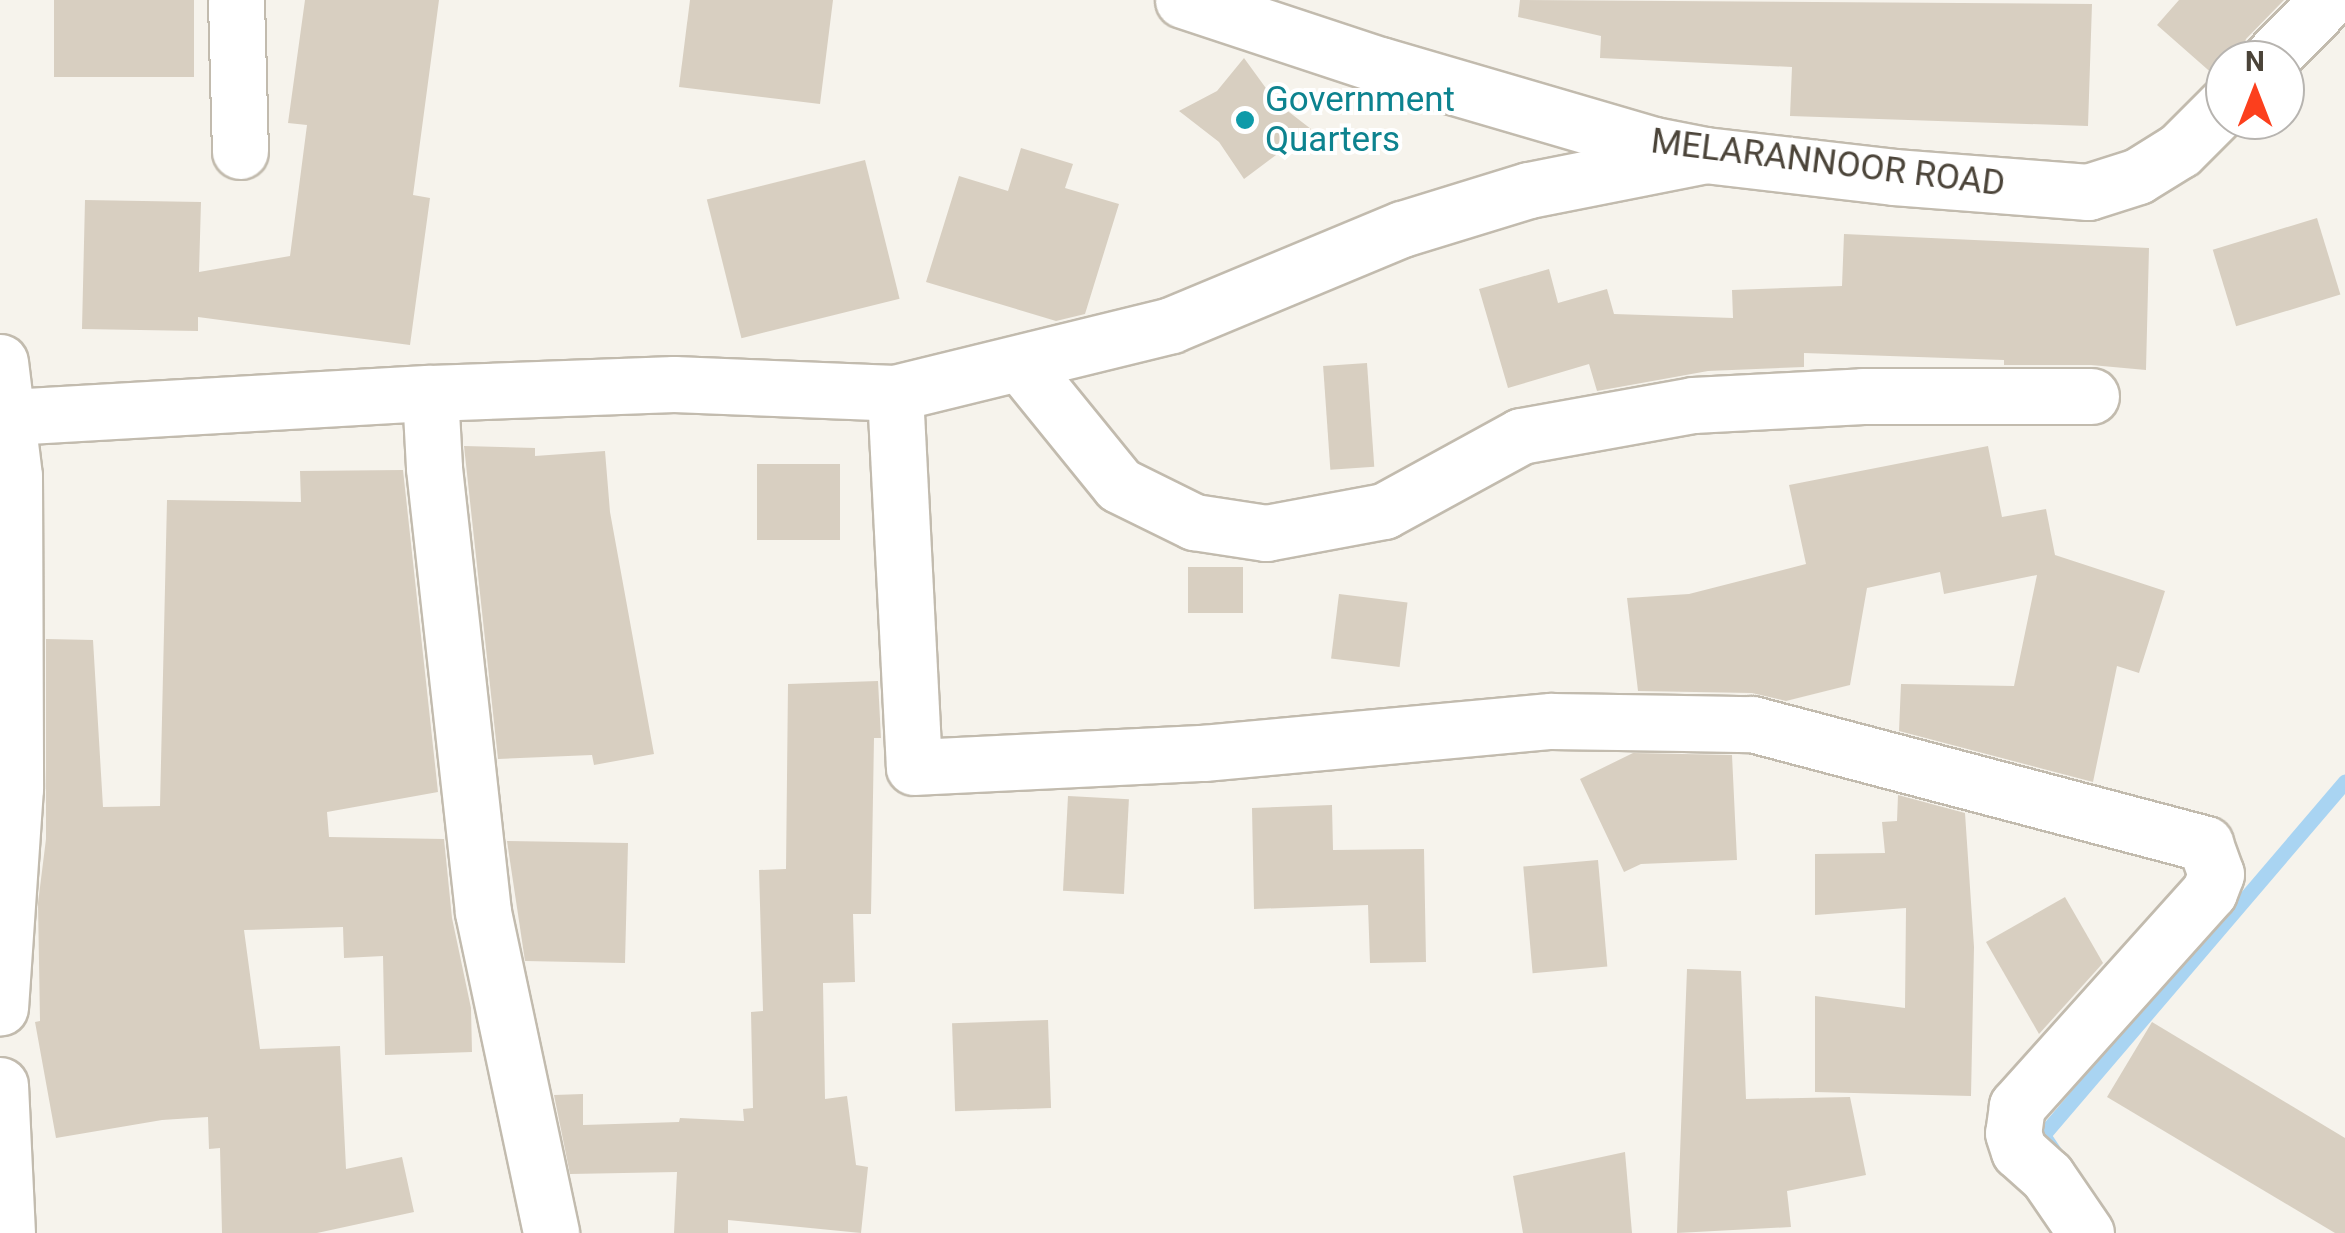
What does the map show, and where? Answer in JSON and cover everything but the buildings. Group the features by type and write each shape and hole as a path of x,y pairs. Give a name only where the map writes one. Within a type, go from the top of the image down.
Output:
{"street":[{"path":"236,0 240,151"},
{"name":"MELARANNOOR ROAD","path":"1183,0 1380,65 1654,145 1705,155 1894,178 2088,192 2138,176 2180,150 2205,125"},
{"path":"2289,40 2328,0"},
{"path":"10,418 430,392 674,384 895,392 1172,325 1402,229 1528,190 1705,155"},
{"path":"0,362 10,418 7,476 15,788 4,901 0,1007"},
{"path":"1020,364 1118,485 1194,522 1266,532 1384,511 1520,436 1693,405 1863,396 2091,396"},
{"path":"430,392 434,468 483,912 551,1233"},
{"path":"895,392 914,767 1203,753 1550,721 1752,724 2205,844 2216,874 2209,892 2017,1106 2012,1133 2019,1152 2047,1176 2086,1233"},
{"path":"0,1084 6,1233"}],"waterway":[{"path":"2055,1153 2043,1135 2345,782"}],"place":[{"name":"Government Quarters","path":"1245,120"}]}
